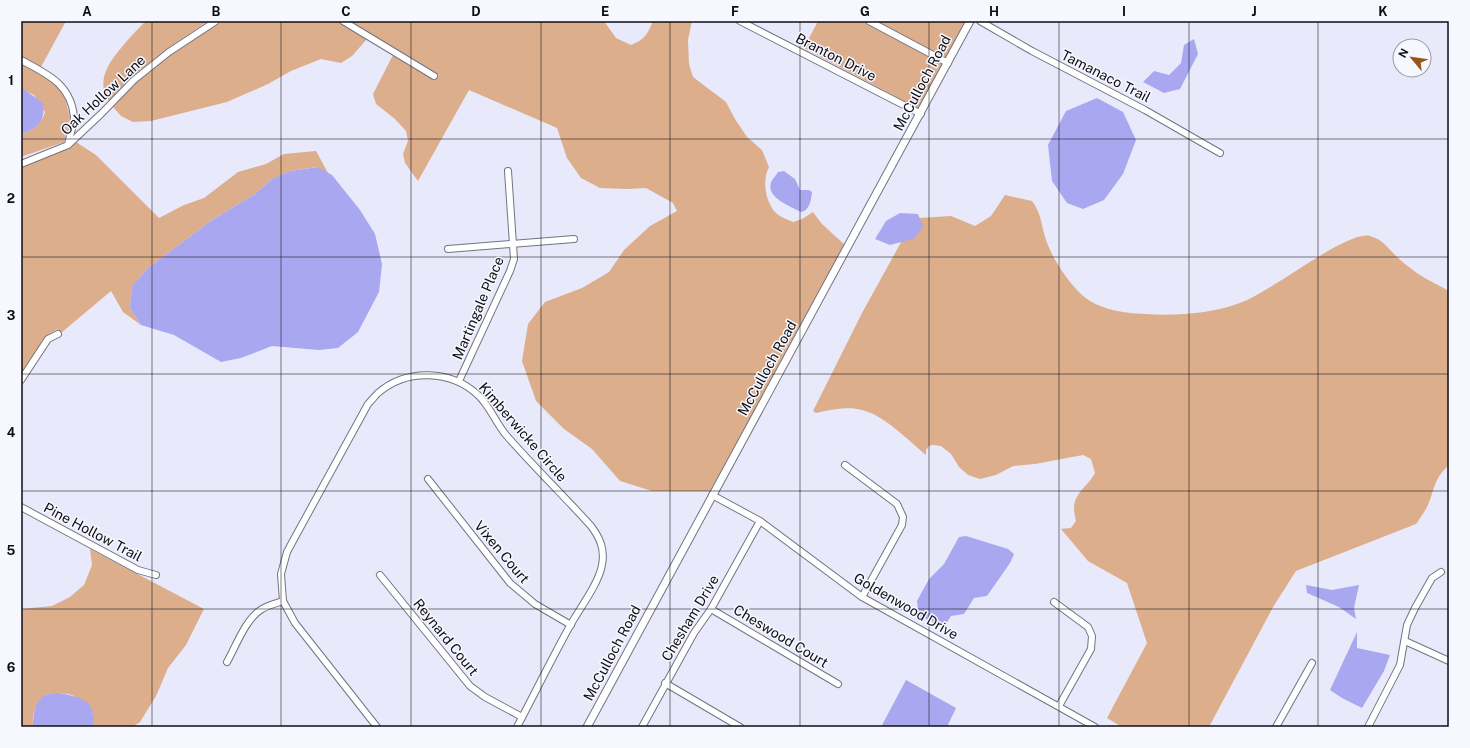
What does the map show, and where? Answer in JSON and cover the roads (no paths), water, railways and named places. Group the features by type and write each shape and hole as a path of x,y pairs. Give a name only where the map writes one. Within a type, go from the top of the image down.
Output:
{"street":[{"name":"Oak Hollow Lane","path":"21,164 68,145 134,80 169,52 216,21"},
{"path":"343,21 434,76"},
{"name":"Branton Drive","path":"740,21 921,114"},
{"path":"869,21 948,63"},
{"name":"McCulloch Road","path":"587,727 712,495 921,114 970,21"},
{"name":"Tamanaco Trail","path":"980,21 1032,51 1145,110 1220,153"},
{"path":"21,60 52,77 68,94 74,118 68,145"},
{"name":"Martingale Place","path":"459,381 510,271 514,259 508,171"},
{"path":"448,249 574,239"},
{"path":"21,380 48,339 58,334"},
{"name":"Kimberwicke Circle","path":"377,727 295,623 283,601 281,574 287,552 368,404 378,393 390,385 402,379 416,375 440,376 459,381 478,395 505,434 599,536 604,554 598,577 516,727"},
{"path":"845,465 897,504 904,517 902,525 862,596"},
{"name":"Vixen Court","path":"428,479 510,583 535,604 571,625"},
{"name":"Goldenwood Drive","path":"712,495 760,521 862,596 1095,727"},
{"name":"Pine Hollow Trail","path":"21,507 138,570 156,575"},
{"name":"Chesham Drive","path":"642,727 694,633 711,609 760,521"},
{"path":"1368,727 1400,665 1407,625 1415,608 1432,578 1441,572"},
{"name":"Reynard Court","path":"380,575 470,686 485,698 522,717"},
{"path":"227,662 249,622 255,615 262,609 283,601"},
{"path":"1054,602 1088,627 1092,636 1091,648 1059,706"},
{"name":"Cheswood Court","path":"711,609 838,684"},
{"path":"1405,641 1449,661"},
{"path":"1276,727 1312,663"},
{"path":"666,683 738,727"}],"water":[{"path":"1194,39 1198,54 1180,89 1164,93 1143,82 1154,71 1169,75 1181,63 1184,45"},
{"path":"21,87 43,103 44,109 42,119 36,127 21,134"},
{"path":"1097,98 1123,112 1136,140 1123,174 1104,200 1083,209 1067,203 1052,181 1048,145 1066,111"},
{"path":"318,167 332,175 360,210 375,234 382,264 379,292 358,332 338,348 319,350 272,346 241,358 221,362 174,335 141,325 130,308 132,286 148,268 212,220 255,194 272,179 290,171"},
{"path":"784,171 795,179 800,190 809,190 812,192 810,204 804,211 801,212 786,205 772,193 770,188 772,180 778,172"},
{"path":"900,213 918,214 923,227 913,239 890,245 875,239 886,221"},
{"path":"966,536 1008,549 1014,554 1010,563 987,596 974,598 964,614 951,616 946,624 935,623 919,616 917,601 929,579 944,564 959,537"},
{"path":"1306,585 1332,590 1359,585 1354,608 1356,619 1339,607 1307,593"},
{"path":"1357,632 1357,648 1390,655 1384,671 1362,708 1330,690"},
{"path":"906,680 956,708 947,727 881,727"},
{"path":"58,693 77,697 86,702 93,711 93,727 33,727 34,713 40,699 48,694"}]}
